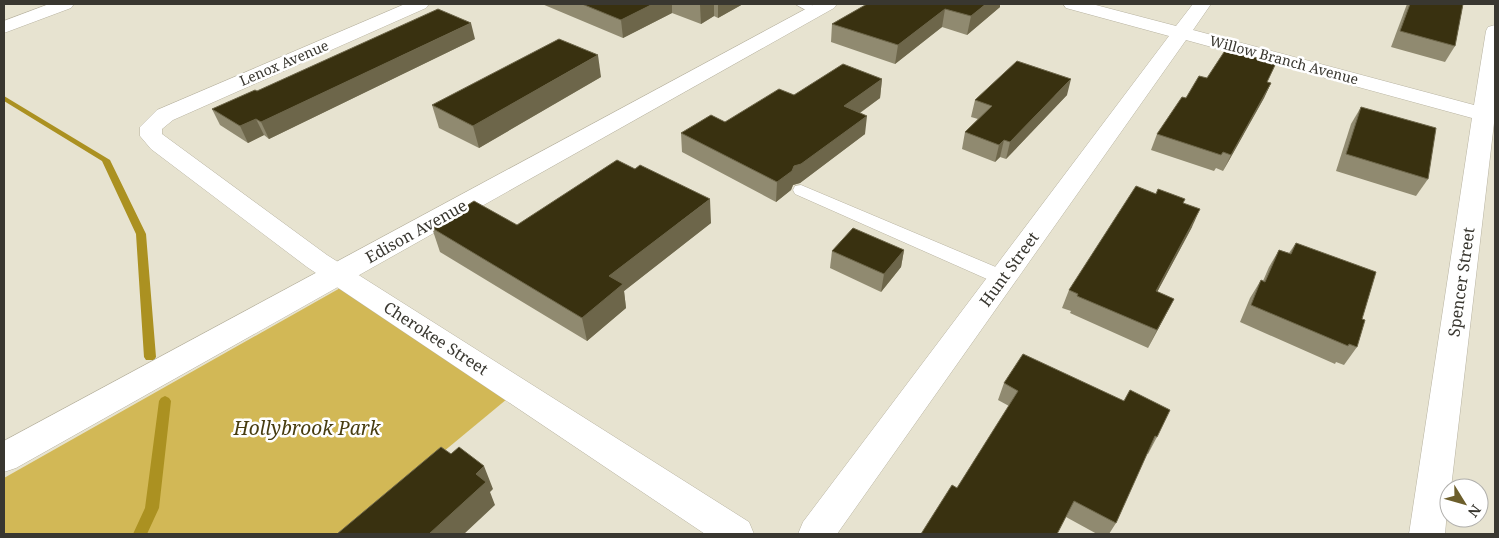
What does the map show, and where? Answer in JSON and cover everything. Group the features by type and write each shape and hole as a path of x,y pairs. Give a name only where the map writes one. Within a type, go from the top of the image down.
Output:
{"main road":[{"path":"4,26 54,4"},
{"path":"4,26 65,4"},
{"name":"Lenox Avenue","path":"151,127 165,115 420,4"},
{"name":"Willow Branch Avenue","path":"1072,4 1489,116"},
{"name":"Hunt Street","path":"816,534 1202,4"},
{"name":"Edison Avenue","path":"4,458 814,6"},
{"name":"Spencer Street","path":"1427,534 1489,116 1495,31"},
{"name":"Cherokee Street","path":"151,127 151,136 159,144 317,261 736,534"}],"lane":[{"path":"801,190 1003,278"}],"green space":[{"name":"Hollybrook Park","path":"342,287 507,399 344,534 4,534 4,478"}],"building":[{"path":"582,4 653,4 621,20"},
{"path":"867,4 986,4 971,16 945,9 898,45 832,24"},
{"path":"1410,4 1463,4 1455,46 1400,31"},
{"path":"438,9 471,23 261,122 256,119 240,126 212,109 255,90 257,91"},
{"path":"559,39 598,55 473,126 432,105"},
{"path":"1226,49 1276,63 1267,82 1271,83 1231,155 1223,152 1221,155 1157,134 1182,97 1186,98 1199,76 1207,78"},
{"path":"1017,61 1071,79 1010,142 1004,140 999,145 965,132 992,106 975,100"},
{"path":"843,64 882,79 844,106 867,116 801,164 794,166 792,171 777,182 681,133 711,115 725,122 779,89 794,95"},
{"path":"1361,107 1436,128 1428,179 1346,154"},
{"path":"617,160 635,169 640,165 710,199 609,276 623,284 582,318 432,228 474,201 517,225"},
{"path":"1136,186 1156,194 1158,189 1185,199 1183,203 1200,209 1156,291 1174,299 1157,330 1077,296 1078,294 1069,290"},
{"path":"853,228 904,250 884,274 832,251"},
{"path":"1296,243 1376,272 1362,319 1365,320 1357,347 1349,344 1348,346 1251,305 1261,280 1265,282 1279,250 1291,254"},
{"path":"1023,354 1124,401 1130,390 1170,410 1157,437 1155,436 1116,523 1074,501 1057,534 921,534 952,485 957,488 1018,391 1004,383"},
{"path":"441,447 451,454 459,447 484,466 476,474 486,482 429,534 337,534"}],"waterway":[{"path":"4,98 106,160 141,234 150,357"},
{"path":"140,534 152,508 165,401"}]}
